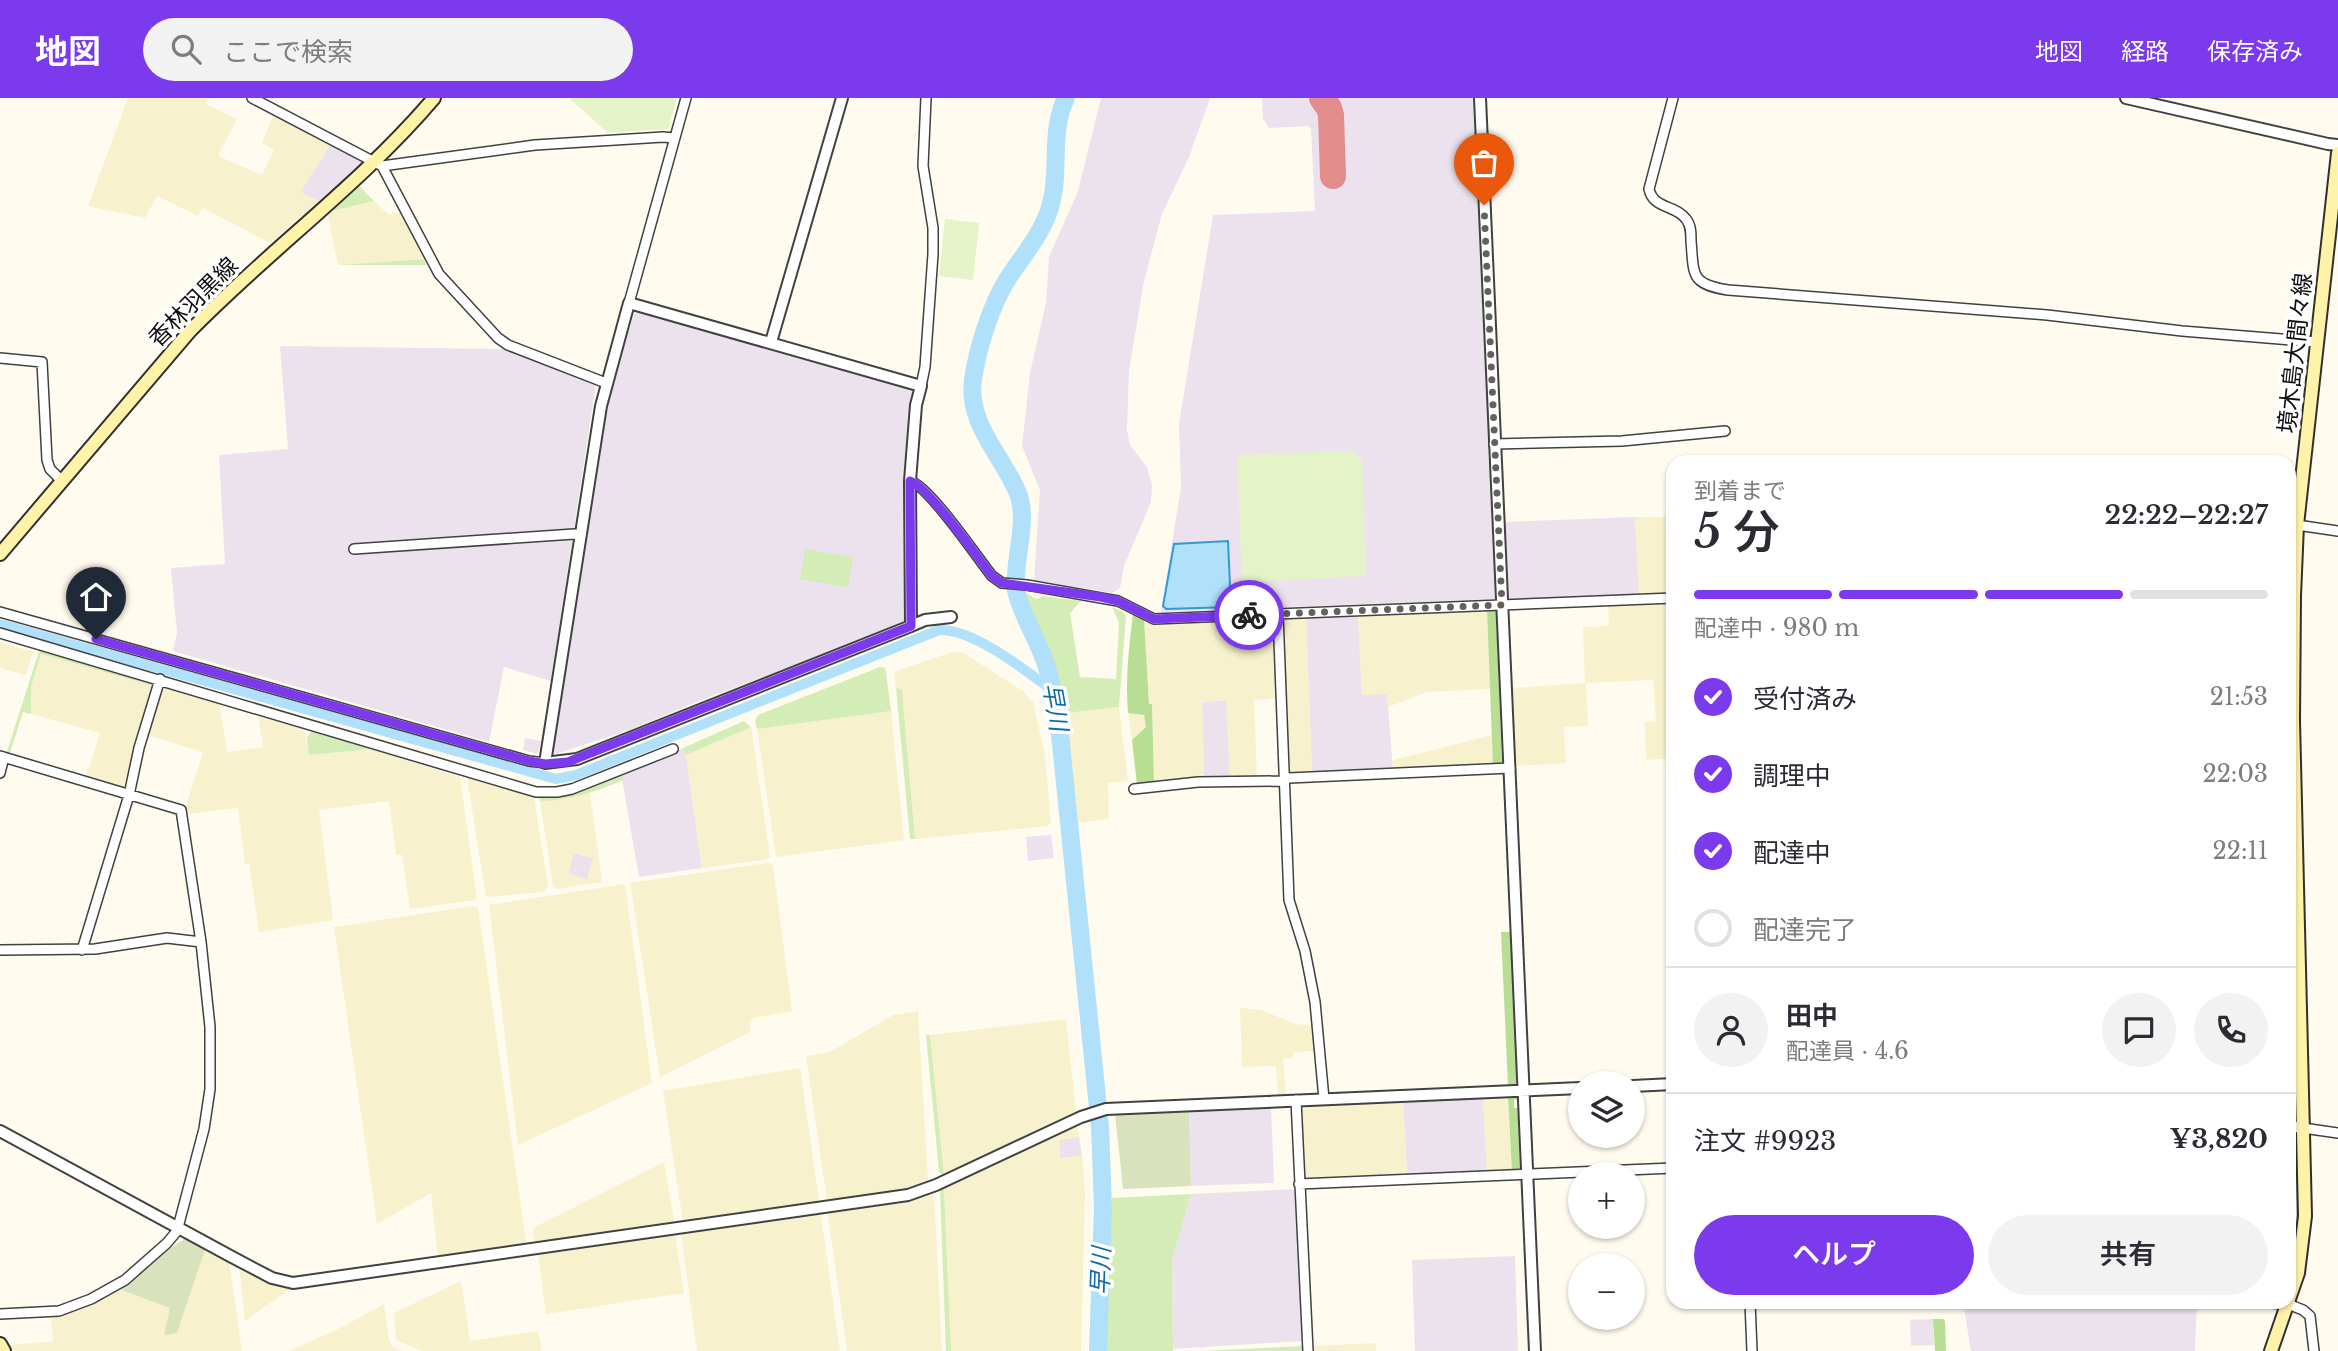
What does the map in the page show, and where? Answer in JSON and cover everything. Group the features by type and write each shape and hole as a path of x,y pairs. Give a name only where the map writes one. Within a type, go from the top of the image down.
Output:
{"main road":[{"name":"香林羽黒線","path":"0,554 189,332 218,302 378,164 434,98"},
{"name":"境木島大間々線","path":"2296,562 2297,525 2338,153"},
{"name":"境木島大間々線","path":"2296,810 2305,1216 2296,1279"},
{"name":"境木島大間々線","path":"2271,1351 2286,1309"},
{"path":"0,1344 4,1351"}],"street":[{"path":"252,98 378,164 431,262 450,288 487,328 508,345 606,383"},
{"path":"545,764 606,383 686,98"},
{"path":"771,342 842,98"},
{"path":"911,626 910,481 916,405 925,367 933,254 932,218 923,166 926,98"},
{"path":"1480,98 1535,1351"},
{"path":"1673,98 1649,189 1651,196 1658,203 1677,211 1688,221 1693,271 1706,286 2047,315 2182,331 2317,342"},
{"path":"2126,98 2338,145"},
{"path":"378,164 554,143 674,138"},
{"path":"629,303 921,386"},
{"path":"0,358 42,362 47,460 50,468 62,481"},
{"path":"1494,444 1622,441 1725,431"},
{"path":"910,481 915,482 929,495 992,576 1002,583 1118,601 1154,619 1666,598"},
{"path":"2297,525 2338,531"},
{"path":"354,549 581,535"},
{"path":"0,612 545,764 577,759 925,620 951,617"},
{"path":"1278,614 1289,900 1305,951 1315,1002 1324,1099"},
{"path":"0,633 536,792 572,789 673,749"},
{"path":"82,950 129,795 139,748 160,679"},
{"path":"0,773 2,757 176,807 183,814 210,1027 210,1089 204,1129 175,1235 125,1280 91,1299 59,1311 0,1314"},
{"path":"1134,789 1198,782 1281,781 1510,768"},
{"path":"0,950 82,950 167,938 201,942"},
{"path":"1645,1085 1666,1084"},
{"path":"0,1130 272,1278 286,1283 301,1283 895,1198 927,1189 1085,1116 1106,1109 1568,1089"},
{"path":"1296,1100 1308,1351"},
{"path":"2296,1127 2338,1133"},
{"path":"1299,1184 1666,1168"},
{"path":"2296,1308 2310,1316 2314,1351"},
{"path":"1751,1309 1752,1351"}],"shaded area":[{"path":"128,98 209,98 206,104 237,119 218,156 262,175 274,150 262,143 273,115 331,144 300,192 319,201 270,243 203,208 198,216 157,196 145,218 88,206"},
{"path":"1101,98 1210,98 1189,157 1162,214 1144,281 1129,371 1127,430 1130,445 1147,467 1152,485 1151,502 1124,566 1120,588 1112,593 1034,580 1040,490 1022,446 1030,373 1046,303 1049,257 1078,191"},
{"path":"1262,98 1473,98 1497,596 1495,599 1161,612 1181,487 1179,424 1213,215 1315,211 1311,129 1308,126 1269,128 1263,119"},
{"path":"331,144 361,159 362,163 319,201 300,192"},
{"path":"374,201 389,215 402,212 424,259 338,265 327,212"},
{"path":"641,311 911,387 914,392 911,411 906,623 632,729 556,754 552,749 607,411 634,314"},
{"path":"280,346 506,349 596,383 551,681 504,667 489,742 173,651 177,633 171,568 225,564 219,455 288,449"},
{"path":"1635,517 1639,596 1507,601 1504,522"},
{"path":"1635,517 1666,517 1666,594 1639,596"},
{"path":"1666,601 1666,759 1646,760 1645,722 1656,721 1653,680 1586,683 1588,726 1564,727 1566,763 1514,766 1511,688 1585,683 1583,627 1609,626 1608,604"},
{"path":"1487,610 1490,689 1427,692 1388,707 1387,694 1362,695 1358,615"},
{"path":"1358,615 1362,694 1387,694 1393,771 1312,774 1306,618"},
{"path":"1306,618 1312,774 1287,775 1281,619"},
{"path":"1274,619 1279,698 1254,700 1257,779 1230,779 1226,700 1202,702 1204,779 1154,783 1152,705 1149,704 1144,620 1155,623"},
{"path":"0,642 33,652 26,675 0,668"},
{"path":"952,652 962,652 1023,691 1033,702 1045,756 1051,822 1048,826 915,839 902,690 896,688 894,672"},
{"path":"41,654 154,686 128,786 124,790 86,778 100,733 31,714 31,687"},
{"path":"163,684 219,702 227,752 263,747 258,715 304,729 310,755 370,749 460,777 477,898 410,909 402,855 396,855 389,801 319,810 333,920 259,932 249,864 245,864 238,808 187,814 185,809 203,752 146,735"},
{"path":"1227,700 1230,779 1204,779 1202,702"},
{"path":"1119,707 1128,781 1108,783 1109,819 1078,823 1066,713"},
{"path":"891,711 904,840 776,857 757,729"},
{"path":"1128,713 1144,715 1146,727 1132,740"},
{"path":"751,727 769,859 702,868 686,755"},
{"path":"1492,735 1493,767 1393,771 1393,760"},
{"path":"525,738 541,741 538,754 523,750"},
{"path":"683,748 702,868 639,877 621,773"},
{"path":"469,776 534,797 548,886 544,892 486,897 467,778"},
{"path":"590,793 602,882 557,889 553,886 540,801","holes":["574,853 593,858 587,879 568,874"]},
{"path":"1051,835 1054,858 1028,861 1026,837"},
{"path":"573,853 593,858 587,880 568,874"},
{"path":"768,863 773,865 792,1011 754,1018 750,1024 750,1032 660,1077 630,883"},
{"path":"625,884 652,1083 518,1145 489,905"},
{"path":"478,907 526,1240 524,1246 438,1258 431,1193 377,1224 334,927"},
{"path":"1240,1008 1261,1010 1296,1024 1314,1026 1315,1051 1293,1052 1293,1058 1283,1059 1286,1097 1278,1097 1276,1066 1242,1067"},
{"path":"918,1011 928,1180 907,1189 829,1201 806,1056 830,1052 893,1015"},
{"path":"1066,1019 1076,1113 944,1175 930,1035"},
{"path":"800,1068 819,1201 817,1204 683,1222 663,1091"},
{"path":"1508,1096 1512,1172 1487,1173 1483,1097"},
{"path":"1483,1097 1487,1173 1407,1176 1403,1101"},
{"path":"1403,1101 1407,1176 1304,1181 1301,1109 1305,1109 1306,1104"},
{"path":"1271,1106 1274,1183 1191,1186 1189,1110"},
{"path":"1073,1127 1078,1128 1079,1137 1059,1140 1060,1158 1082,1156 1083,1163 1085,1194 1081,1351 951,1351 944,1188"},
{"path":"2296,1132 2299,1133 2296,1242"},
{"path":"1079,1137 1082,1156 1060,1158 1059,1140"},
{"path":"664,1162 674,1220 671,1224 539,1244 534,1240 533,1228"},
{"path":"1296,1189 1302,1341 1173,1349 1172,1261 1191,1194"},
{"path":"934,1194 942,1351 847,1351 828,1215 830,1212"},
{"path":"817,1213 821,1215 840,1351 697,1351 681,1234"},
{"path":"675,1234 684,1293 546,1314 538,1255"},
{"path":"206,1247 229,1260 242,1351 12,1351 9,1345 53,1341 51,1315 94,1301 119,1289 170,1308 177,1333"},
{"path":"1515,1256 1518,1351 1415,1351 1412,1260"},
{"path":"239,1266 293,1287 245,1321"},
{"path":"461,1281 470,1341 538,1331 542,1351 422,1351 396,1340 394,1313"},
{"path":"384,1304 389,1340 392,1346 402,1351 289,1351 344,1326"},
{"path":"1964,1309 2197,1309 2195,1351 1971,1351"},
{"path":"1933,1319 1934,1345 1911,1346 1910,1320"},
{"path":"1376,1343 1376,1351 1312,1351 1312,1346"}],"green space":[{"path":"569,98 677,98 668,129 608,133"},
{"path":"359,186 374,201 327,212"},
{"path":"945,219 979,223 973,280 939,276"},
{"path":"424,259 426,265 338,265"},
{"path":"1352,451 1362,460 1366,576 1242,582 1237,455"},
{"path":"805,549 853,557 848,587 800,579"},
{"path":"1024,592 1036,599 1043,596 1081,601 1070,613 1080,677 1116,679 1119,623 1112,607 1123,612 1126,616 1119,707 1066,713 1051,657 1034,622"},
{"path":"1487,610 1496,610 1502,766 1493,767"},
{"path":"1133,614 1144,620 1149,704 1152,704 1154,783 1137,785 1132,740 1146,727 1144,715 1128,713 1127,676"},
{"path":"41,650 153,681 154,686 41,654 31,687 31,714 23,712 9,756 6,755"},
{"path":"880,667 885,668 891,711 757,729 755,721 758,715"},
{"path":"896,688 902,690 915,839 910,839"},
{"path":"744,721 751,727 686,755 683,748"},
{"path":"313,730 370,749 309,755 307,737"},
{"path":"621,773 624,780 604,788 572,797 540,801 539,797"},
{"path":"1501,932 1511,932 1517,1086 1508,1086"},
{"path":"926,1035 930,1035 944,1175 939,1172"},
{"path":"1508,1096 1518,1099 1514,1100 1514,1108 1518,1108 1518,1172 1512,1172"},
{"path":"1189,1110 1191,1186 1123,1189 1115,1114"},
{"path":"944,1188 951,1351 946,1351 940,1190"},
{"path":"1191,1194 1172,1261 1173,1351 1106,1351 1112,1198"},
{"path":"188,1237 206,1247 177,1333 164,1335 170,1308 119,1289"},
{"path":"1933,1319 1945,1321 1946,1351 1935,1351"},
{"path":"1303,1346 1303,1351 1202,1351"}],"water":[{"path":"1228,541 1231,607 1166,609 1163,606 1174,544"}],"waterway":[{"name":"早川","path":"1066,98 1058,125 1055,180 1050,207 1037,236 1007,280 996,302 978,355 973,396 980,424 1021,502 1022,527 1016,590 1046,665 1057,705 1100,1127 1103,1209 1098,1351"},
{"path":"0,624 556,779 576,775 939,630 952,631 982,643 1052,690"}],"taxiway":[{"path":"1322,98 1331,115 1333,176"}],"way so far":[{"path":"1249,615 1502,605 1484,205"}],"route":[{"path":"96,639 529,761 545,764 568,762 911,626 910,481 915,482 929,495 992,576 1002,583 1118,601 1154,619 1249,615"}]}
